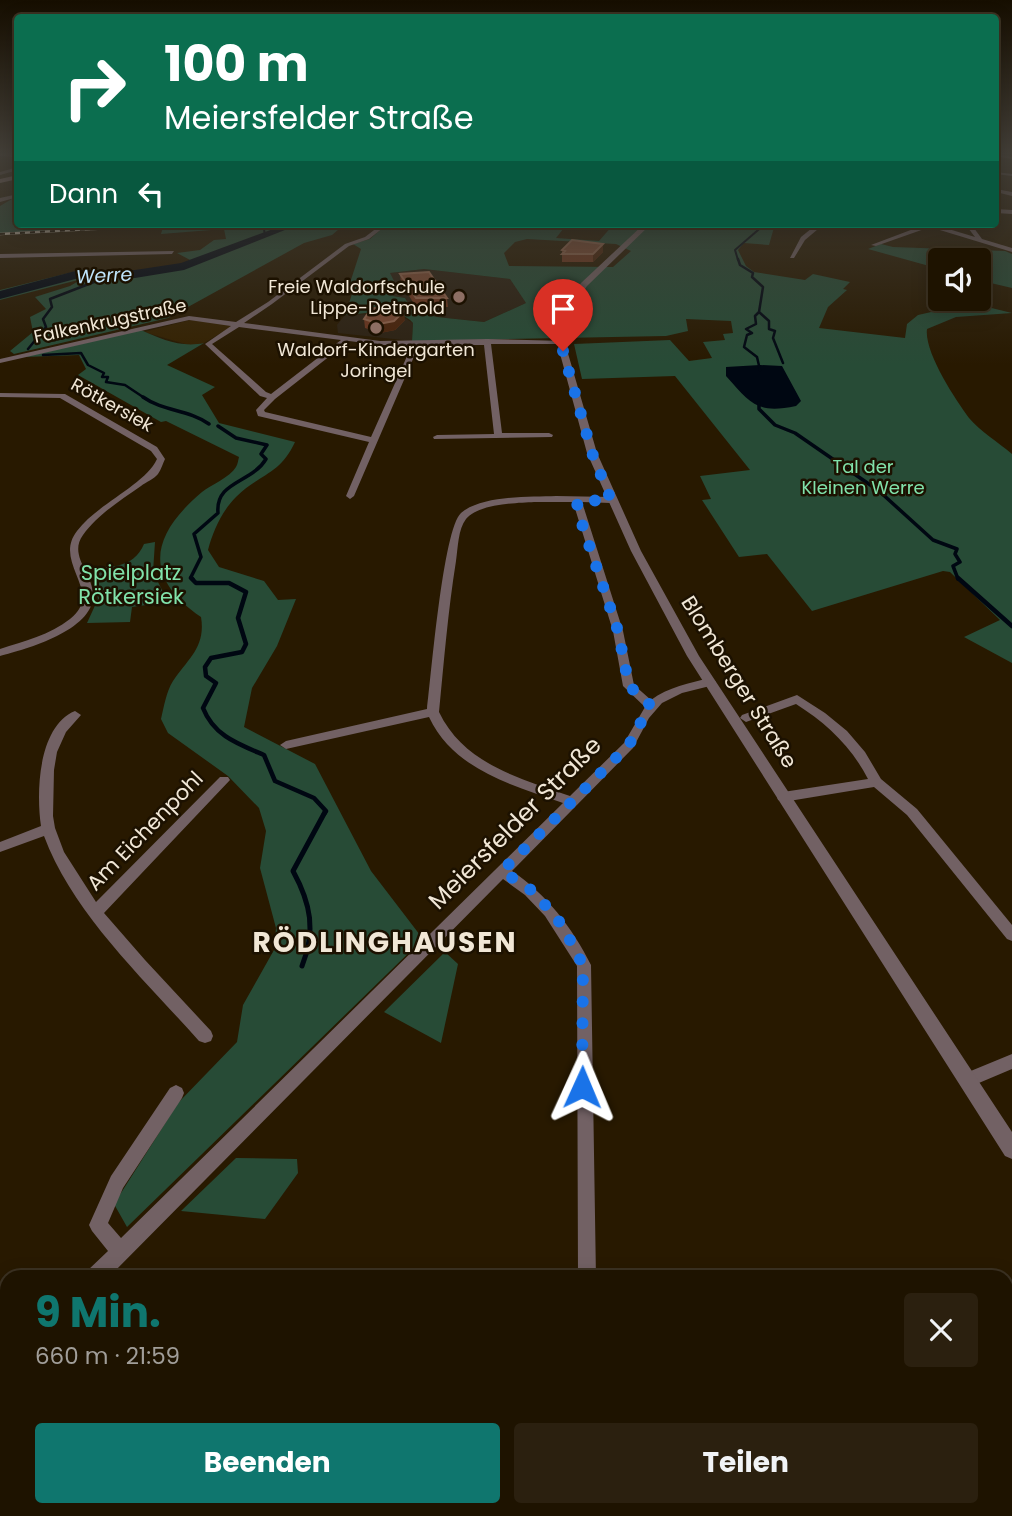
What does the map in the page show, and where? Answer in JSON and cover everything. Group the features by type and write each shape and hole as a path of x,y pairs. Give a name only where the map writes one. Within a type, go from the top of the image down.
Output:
{"street":[{"path":"272,397 263,394 208,345 346,246 367,238 380,228"},
{"name":"Blomberger Straße","path":"644,228 571,301 565,313 562,342 580,416 611,500 662,601 710,682 1012,1149"},
{"path":"792,257 795,246 815,228"},
{"path":"874,245 920,228"},
{"path":"938,228 1012,249"},
{"path":"972,228 980,237 979,240"},
{"path":"0,263 3,256 172,252"},
{"name":"Falkenkrugstraße","path":"0,361 186,318 416,344 562,342"},
{"path":"348,338 272,397 260,410 261,414 372,440"},
{"path":"487,341 498,436"},
{"path":"349,496 416,344"},
{"name":"Rötkersiek","path":"0,394 62,396 154,449 161,457 155,472 78,535 73,554 90,595 86,610 60,630 0,653"},
{"path":"437,437 549,435"},
{"path":"570,801 492,771 471,759 451,742 433,712 452,553 456,528 463,517 490,504 611,500"},
{"path":"577,501 618,631 629,686 650,705 683,689 710,682"},
{"path":"746,718 797,699 839,729 868,762 876,782 896,795 912,812 1012,935"},
{"name":"Meiersfelder Straße","path":"101,1270 455,922 570,801 629,745 650,705"},
{"path":"286,745 433,712"},
{"name":"Am Eichenpohl","path":"75,715 55,735 50,750 46,794 48,829 69,872 96,912 205,1036"},
{"name":"Am Eichenpohl","path":"96,912 224,780"},
{"path":"783,797 876,782"},
{"path":"0,847 48,829"},
{"path":"502,871 534,892 562,925 583,965 587,1270"},
{"path":"967,1080 1012,1060"},
{"path":"120,1250 99,1225 117,1182 176,1093"}],"shaded area":[{"name":"Freie Waldorfschule Lippe-Detmold","path":"424,269 510,279 526,303 484,322 437,317 413,311 405,298 392,296 390,273"},
{"name":"Waldorf-Kindergarten Joringel","path":"396,313 413,323 412,341 338,333 337,325 345,315"},
{"path":"190,320 234,325 204,343 192,346 144,332"},
{"path":"782,366 801,401 796,406 772,409 756,404 742,394 726,376 726,367"}],"green space":[{"path":"0,224 14,224 14,228 94,228 0,233"},
{"path":"163,228 339,228 332,235 304,243 168,318 14,354 10,351 33,332 30,317 46,309 35,297 70,286 82,279 0,300 0,290 85,269 129,271 170,267 192,261 177,253 200,250 214,240 226,239 224,229 161,234"},
{"name":"Tal der Kleinen Werre","path":"382,228 564,228 556,238 599,241 610,228 774,228 769,245 744,243 738,250 746,266 754,272 805,280 813,274 850,282 843,289 847,290 828,307 819,328 905,338 907,324 918,315 936,311 991,311 991,308 1012,313 956,317 927,329 927,339 935,362 963,410 978,427 1012,454 1012,663 964,637 1000,620 950,572 943,571 812,611 767,554 739,557 702,500 711,499 700,476 750,470 675,376 582,379 574,344 670,340 689,361 712,358 703,342 725,340 723,334 733,333 731,321 686,319 688,331 666,336 412,341 413,323 399,314 381,312 345,315 353,291 348,289 361,249 353,244 370,239","holes":["527,239 616,244 631,251 613,267 509,266 504,253 515,242","424,269 510,279 526,303 484,322 437,317 413,311 405,298 393,296 391,285 394,281 390,273"]},
{"path":"881,244 928,248 928,266 868,249"},
{"path":"991,250 1012,254 1012,288 991,283"},
{"path":"141,330 179,343 204,343 167,365 215,387 202,395 219,423 295,442 276,468 245,489 226,509 208,550 219,567 264,581 278,600 296,599 277,646 252,688 244,727 315,764 371,871 423,939 127,1227 114,1204 178,1103 237,1042 243,1005 274,950 276,928 260,868 266,831 259,808 228,776 168,733 161,719 171,685 198,645 202,627 201,617 169,587 162,571 160,556 164,540 185,508 202,492 233,471 239,457 166,421 161,422 78,375 86,369 79,355 24,357"},
{"name":"Spielplatz Rötkersiek","path":"155,542 153,572 168,602 132,607 130,622 87,623 98,599 95,585 86,568 120,565 134,558 144,544"},
{"path":"445,952 458,964 441,1043 384,1012"},
{"path":"236,1158 297,1159 298,1173 265,1219 181,1211"}],"building":[{"path":"572,240 603,244 593,254 562,254 565,251 562,250"},
{"path":"429,272 447,298 416,298 400,274"},
{"path":"384,306 404,311 394,321 379,324 364,319 371,309"}],"waterway":[{"path":"265,228 265,236"},
{"name":"Werre","path":"0,295 79,274 135,274 184,266 284,228"},
{"path":"738,260 735,250 760,228"},
{"path":"738,259 740,265 753,273 752,277 763,287 759,312"},
{"path":"28,349 46,327 43,319 52,307 50,299 112,275"},
{"path":"759,312 769,321 769,329 775,331 773,338 783,363"},
{"path":"759,312 755,316 756,324 746,329 752,333 747,335 744,347 757,357 760,370"},
{"path":"43,355 81,353 88,365 104,373 102,377 108,377 106,382 125,385 143,397"},
{"path":"143,397 209,424"},
{"path":"759,403 759,409 775,425 795,433 879,491 933,540 957,549 955,554 960,562 953,566 958,579"},
{"path":"193,579 191,577 201,557 194,534 218,513 222,494 260,467 266,459 261,454 267,445 236,438 218,426"},
{"path":"191,578 196,583 229,583 246,592 238,618 246,644 242,652 211,658 205,667 206,676 216,683 203,708 208,718 228,738 264,755 275,781 314,798 326,811 324,814"},
{"path":"958,578 1012,626"},
{"path":"302,966 309,941 310,918 304,895 293,871 325,812"}],"railway":[{"path":"0,234 112,228"}],"place":[{"name":"Freie Waldorfschule Lippe-Detmold","path":"459,297"},
{"name":"Waldorf-Kindergarten Joringel","path":"376,328"}],"district":[{"name":"RÖDLINGHAUSEN","path":"385,942"}],"route":[{"path":"563,351 580,416 611,500 577,501 578,512 618,631 629,686 639,698 650,705 629,745 502,871 534,892 562,925 583,965 582,1087"}]}
